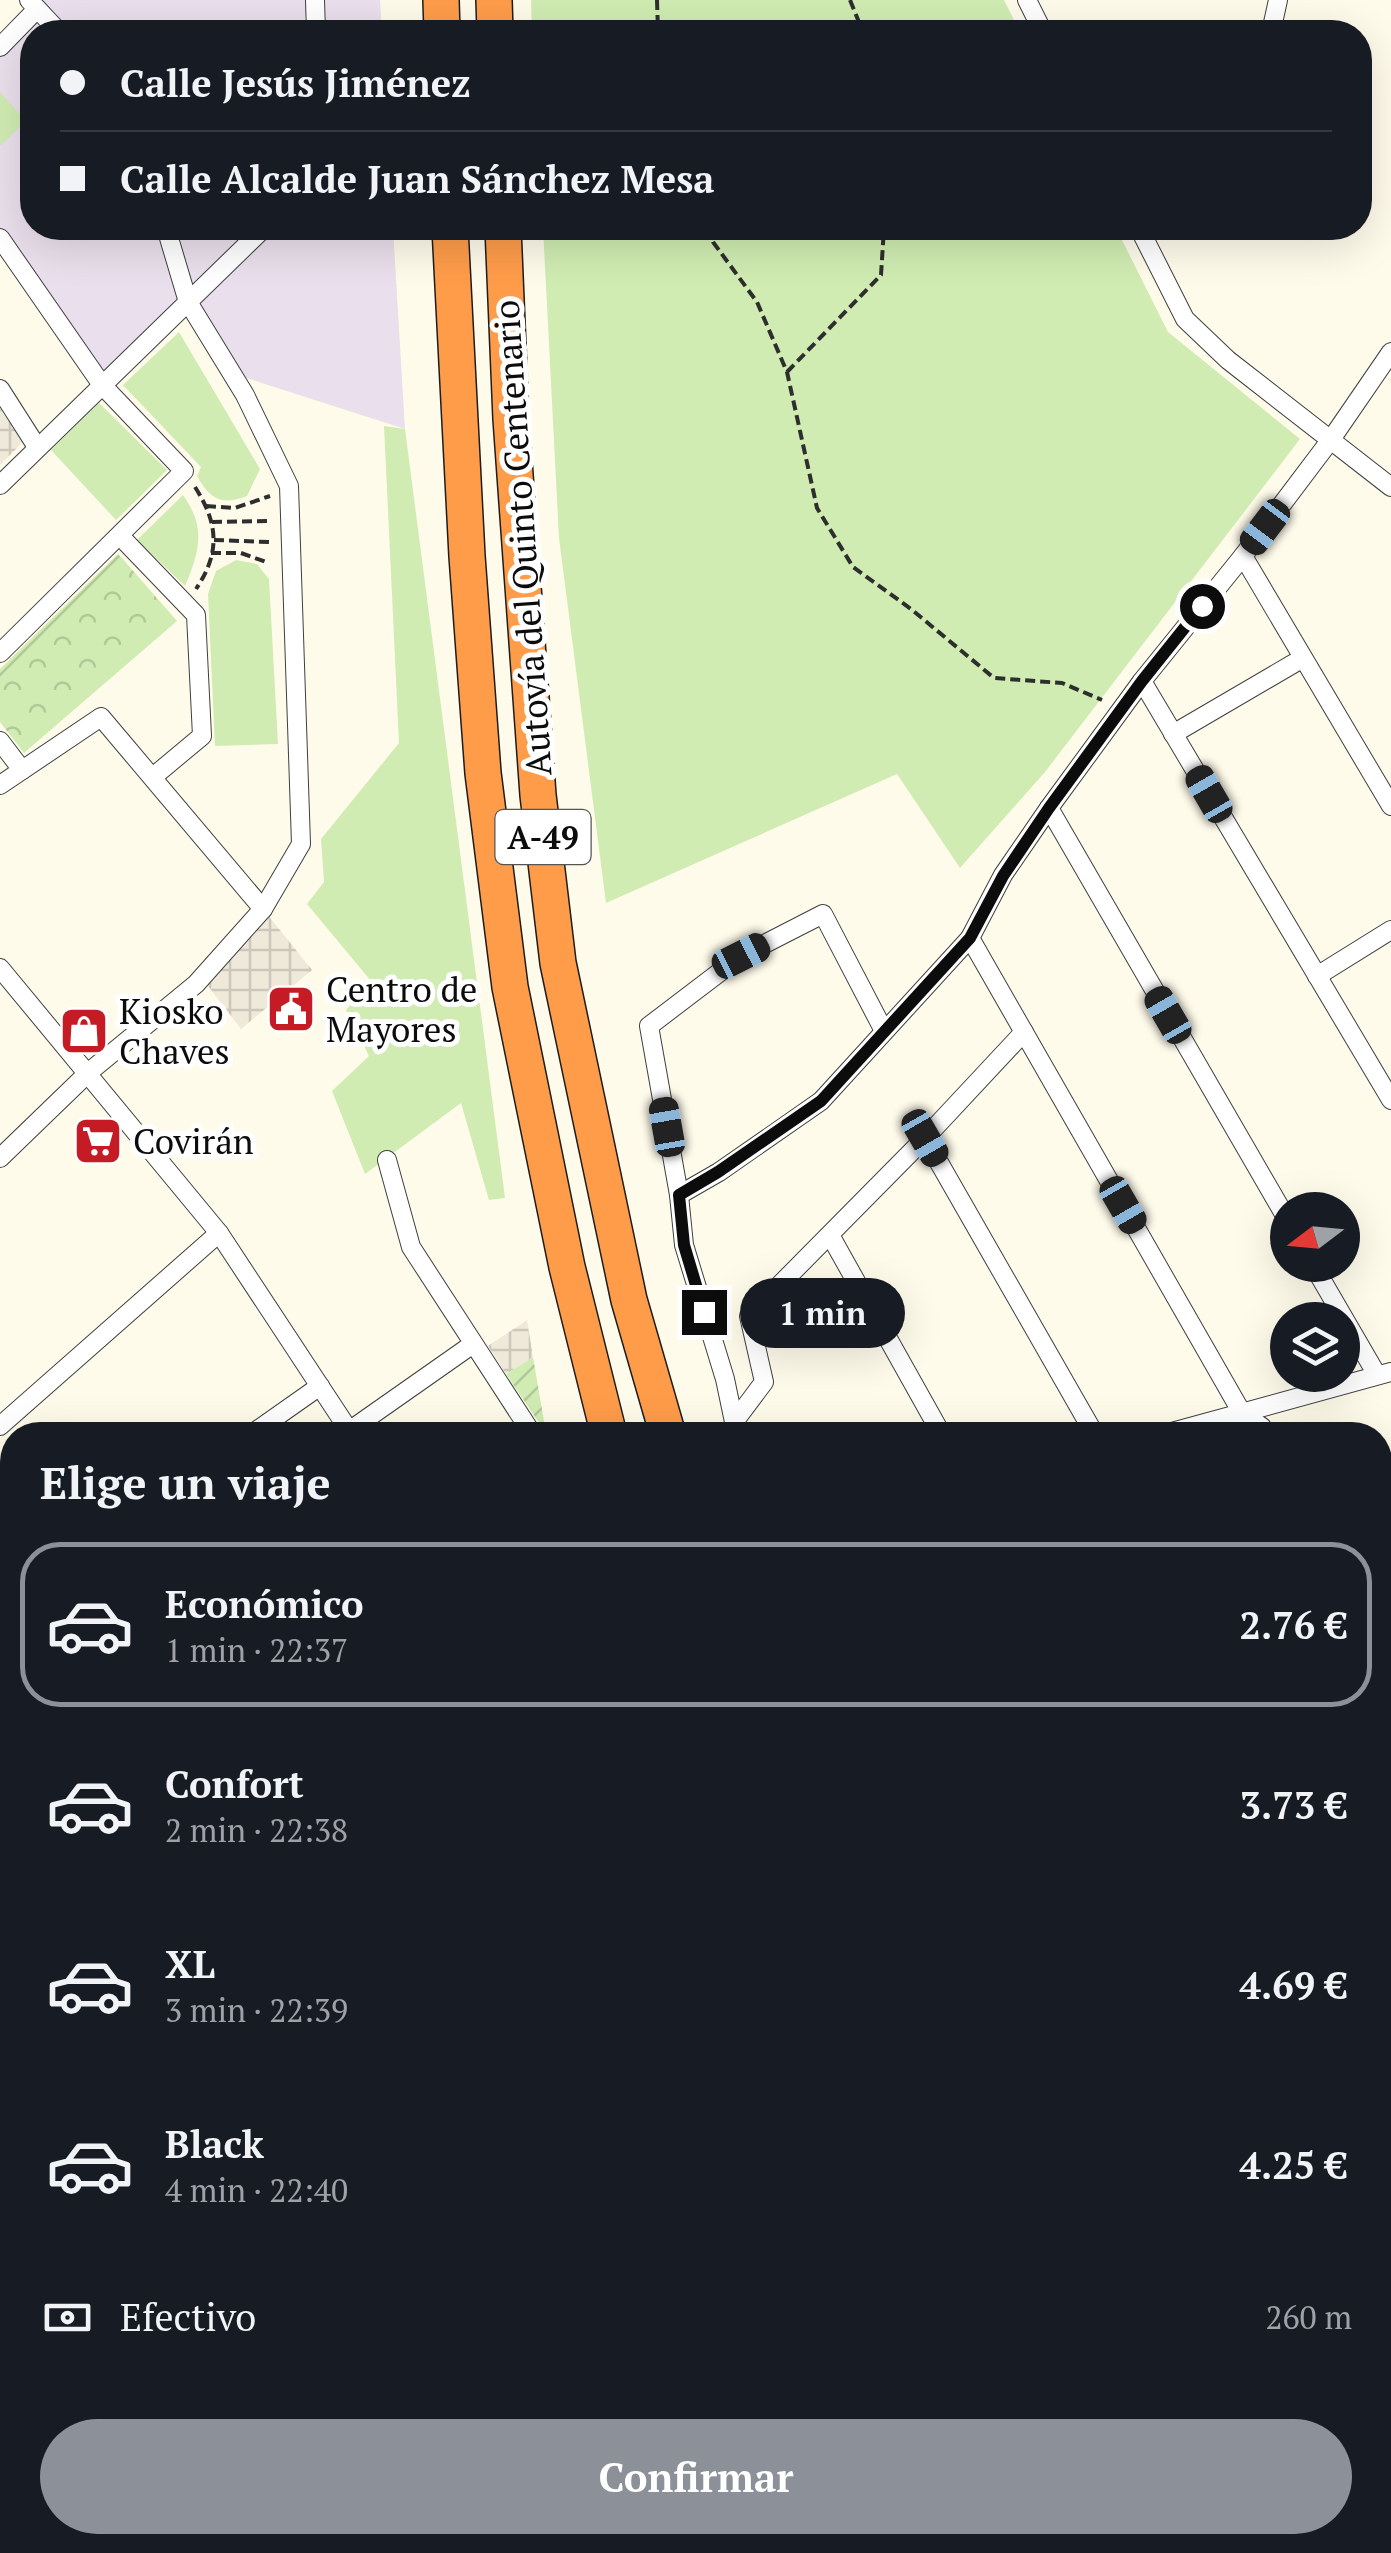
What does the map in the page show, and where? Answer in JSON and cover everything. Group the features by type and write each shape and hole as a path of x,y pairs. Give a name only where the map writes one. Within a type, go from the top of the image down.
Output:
{"highway":[{"name":"Autovía del Quinto Centenario","path":"451,240 466,556 483,772 510,988 567,1267 606,1422"},
{"name":"Autovía del Quinto Centenario","path":"504,240 511,418 538,795 558,963 629,1300 664,1422"}],"street":[{"path":"0,47 20,20"},
{"path":"0,238 102,385 184,471 0,653"},
{"path":"0,1158 89,1072 196,984 262,909 302,844 289,486 244,394 188,302 170,240"},
{"path":"0,485 252,240"},
{"path":"1147,240 1184,319 1228,360 1391,487"},
{"path":"679,1195 821,1101 970,938 1003,876 1049,808 1142,681 1332,438 1391,352"},
{"path":"0,389 37,448"},
{"path":"120,536 196,615 202,736 154,776"},
{"path":"1243,556 1391,806"},
{"path":"1173,734 1303,658"},
{"path":"1142,681 1391,1100"},
{"path":"0,785 101,717 262,909"},
{"path":"0,741 22,770"},
{"path":"1049,808 1271,1192"},
{"path":"736,1422 684,1245 650,1026 741,956 823,914 884,1032"},
{"path":"1317,976 1391,930"},
{"path":"970,938 1242,1413 1255,1422"},
{"path":"0,968 219,1233 344,1422"},
{"path":"741,1422 764,1382 748,1316 1024,1032"},
{"path":"925,1138 1088,1422"},
{"path":"387,1160 412,1247 524,1422"},
{"path":"5,1422 219,1233"},
{"path":"830,1235 935,1422"},
{"path":"1209,1422 1384,1374 1324,1282"},
{"path":"366,1422 473,1344"},
{"path":"270,1422 320,1386"}],"path":[{"path":"712,240 757,302 788,372 817,508 854,568 994,678 1062,683 1122,708"},
{"path":"788,372 881,275 883,240"},
{"path":"185,604 206,574 214,540 206,506 235,508 289,486"},
{"path":"212,522 290,520"},
{"path":"214,540 291,543"},
{"path":"211,553 241,553 266,560 292,580"}],"shaded area":[{"path":"25,0 380,0 381,20 26,20 34,11"},
{"path":"20,26 20,240 394,240 405,429 237,375 188,298 102,385 0,238 0,47"},
{"path":"0,408 23,442 0,465"},
{"path":"263,909 312,970 241,1029 202,978"},
{"path":"527,1320 533,1357 506,1374 488,1346"}],"green space":[{"path":"531,0 1004,0 1014,20 532,20"},
{"path":"0,92 20,114 20,127 0,146"},
{"path":"544,240 1122,240 1168,332 1300,439 1045,772 960,868 897,774 606,903 559,538"},
{"path":"179,332 260,469 247,496 223,500 212,495 197,476 201,467 123,385"},
{"path":"99,403 167,470 116,520 51,450"},
{"path":"384,426 405,429 505,1198 489,1200 461,1103 365,1174 332,1091 369,1056 346,1010 371,981 307,904 324,882 321,839 399,743"},
{"path":"183,495 198,529 194,561 185,586 137,540"},
{"path":"118,554 126,563 0,685 0,669"},
{"path":"121,557 177,621 24,753 0,722 0,674"},
{"path":"236,560 257,564 269,579 278,744 215,746 208,594 216,571"},
{"path":"533,1357 544,1422 539,1422 506,1374"}],"place":[{"name":"Centro de Mayores","path":"291,1009"},
{"name":"Kiosko Chaves","path":"84,1031"},
{"name":"Covirán","path":"98,1141"}],"route":[{"path":"704,1312 684,1245 679,1195 821,1101 970,938 1003,876 1049,808 1202,606"}]}
